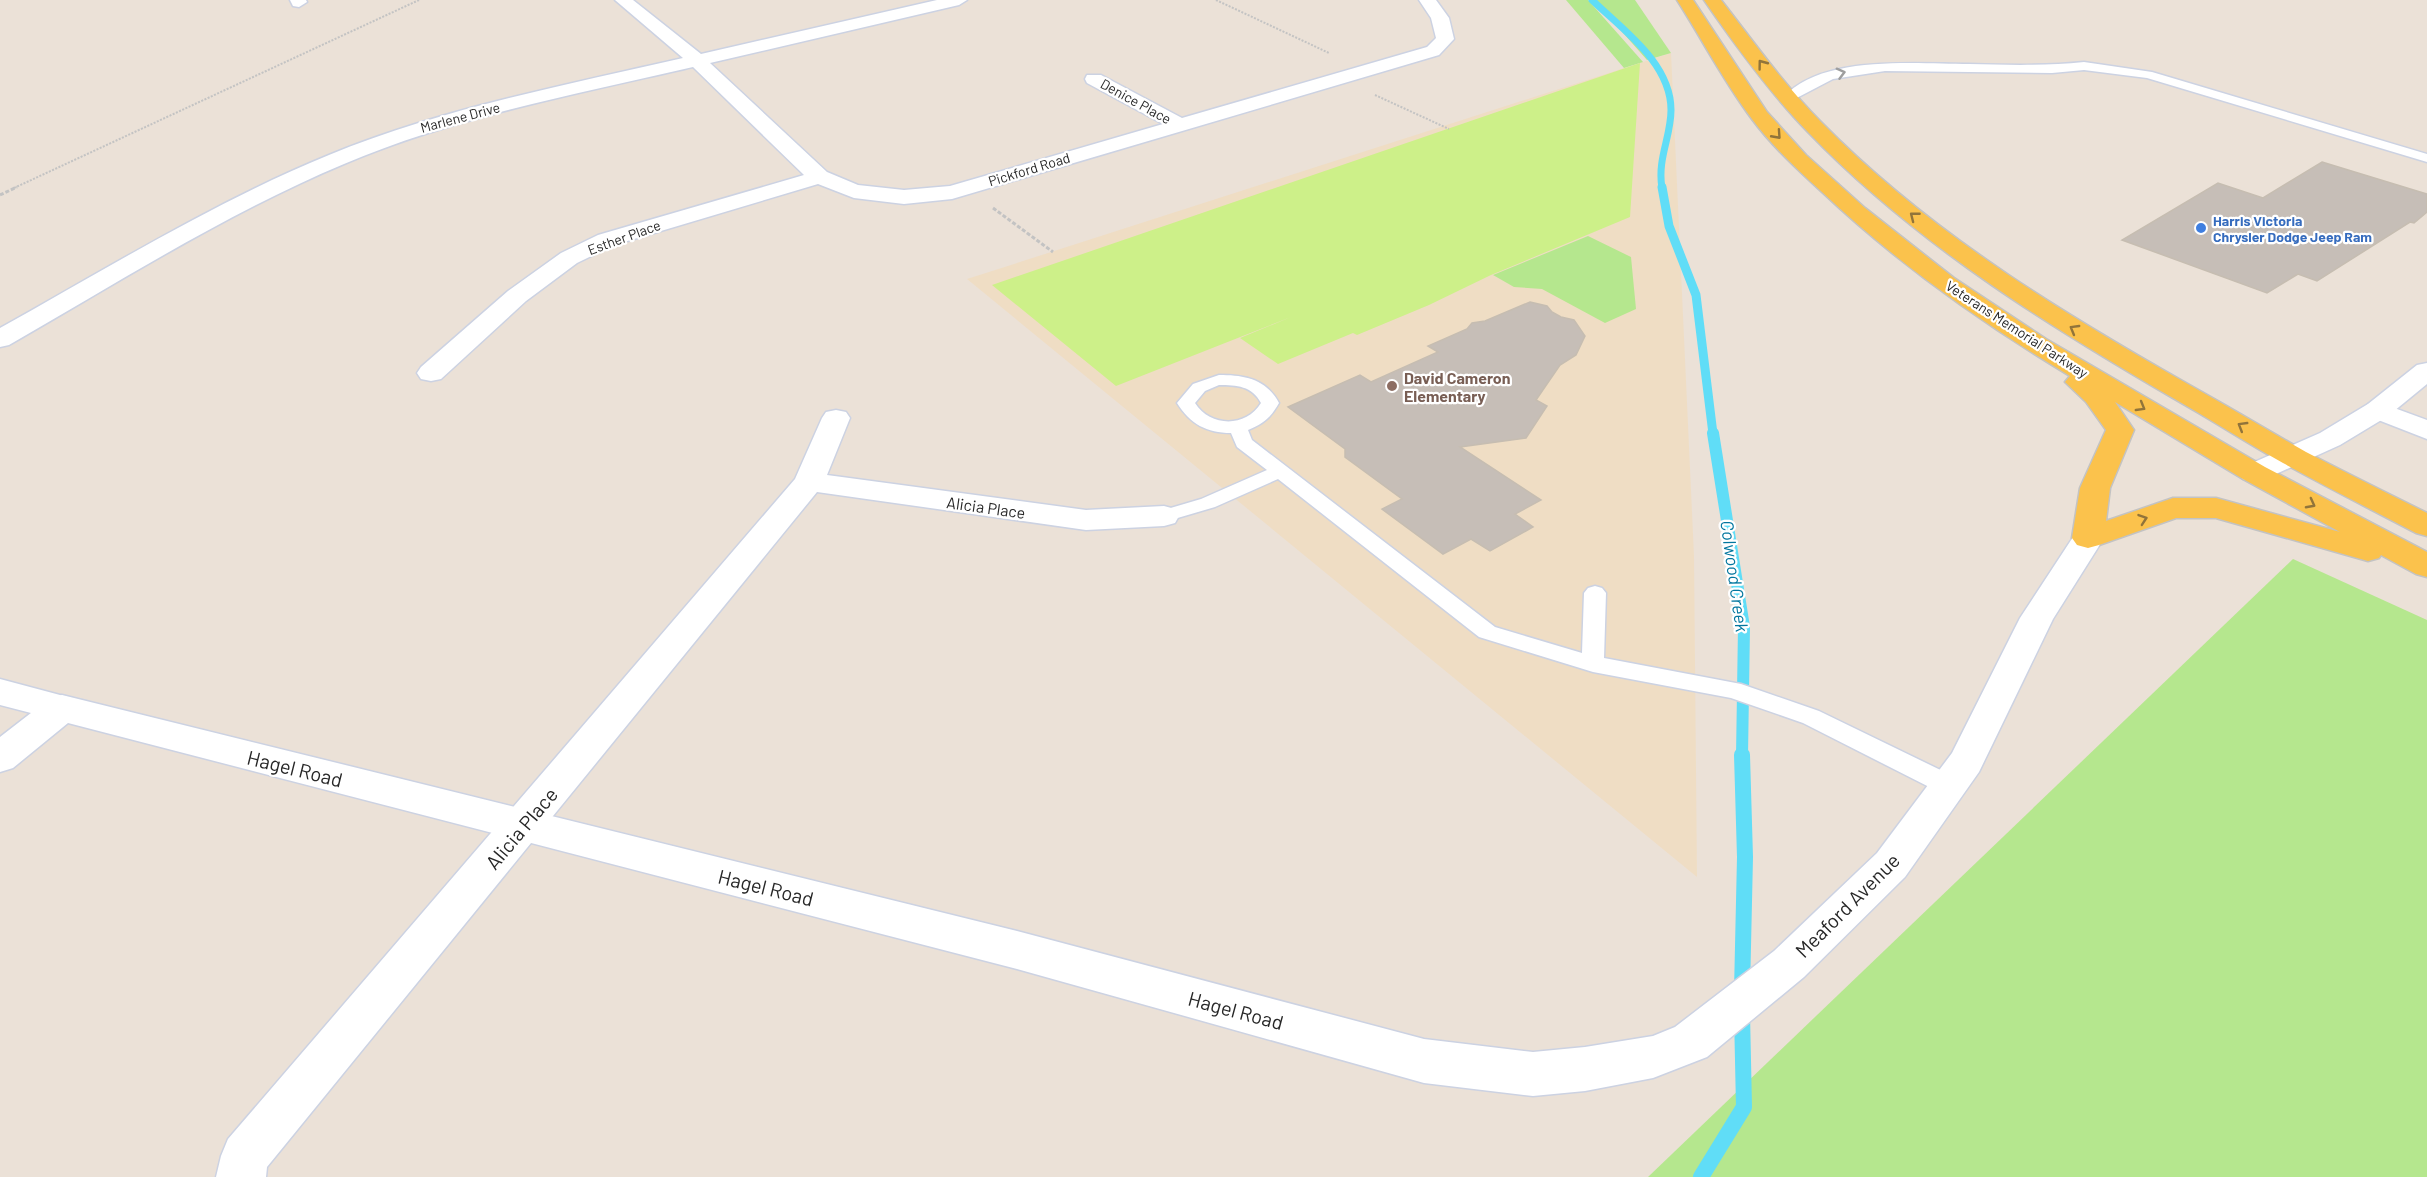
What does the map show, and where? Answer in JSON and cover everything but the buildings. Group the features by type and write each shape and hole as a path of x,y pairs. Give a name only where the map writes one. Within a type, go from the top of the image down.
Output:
{"main road":[{"name":"Veterans Memorial Parkway","path":"1685,0 1760,116 1799,159 1857,213 1928,269 2037,345 2254,473 2427,567"},
{"name":"Veterans Memorial Parkway","path":"1712,0 1813,127 1879,189 1980,267 2060,321 2293,456 2427,526"},
{"path":"1725,0 1731,24"},
{"path":"2037,345 2096,396 2120,430 2095,488 2088,538 2174,508 2217,508 2427,567"}],"street":[{"name":"Pickford Road","path":"623,0 698,61 819,177 854,191 904,197 952,192 1433,51 1445,39 1440,18 1427,0"},
{"name":"Marlene Drive","path":"0,339 242,202 337,159 412,131 482,111 958,0"},
{"name":"Denice Place","path":"1094,78 1178,124"},
{"name":"Esther Place","path":"431,374 517,296 569,258 606,240 819,177"},
{"path":"2254,473 2330,439 2378,410 2427,371"},
{"path":"2378,410 2427,430"},
{"name":"Alicia Place","path":"240,1177 245,1156 808,482 836,418"},
{"name":"Alicia Place","path":"808,482 1086,520 1164,516"},
{"name":"Meaford Avenue","path":"1533,1074 1585,1070 1653,1057 1691,1042 1789,964 1891,865 1950,786 1966,762 2037,618 2088,538"},
{"name":"Hagel Road","path":"0,692 1017,951 1424,1061 1533,1074"},
{"path":"0,758 62,708"}],"lane":[{"path":"1789,98 1810,84 1852,70 1885,67 2052,69 2084,66 2148,75 2427,158"},
{"path":"1238,426 1244,443 1487,632 1593,664 1733,690 1811,717 1950,786"},
{"path":"1164,516 1208,503 1280,471"},
{"path":"1593,664 1595,593"}],"path":[{"path":"0,195 419,0"},
{"path":"1216,0 1365,70"},
{"path":"1339,78 1449,129"},
{"path":"965,188 1053,252"}],"shaded area":[{"name":"David Cameron Elementary","path":"1671,53 1694,556 1697,877 967,279"}],"green space":[{"path":"1566,0 1588,0 1643,62 1624,68"},
{"path":"1594,0 1635,0 1671,53 1647,60"},
{"path":"1640,63 1630,217 1491,275 1429,305 1278,364 1240,338 1291,317 1116,386 992,285"},
{"path":"1588,236 1631,257 1636,309 1605,323 1542,289 1514,287 1493,275"},
{"path":"2293,559 2427,620 2427,1177 1648,1177"}],"waterway":[{"name":"Colwood Creek","path":"1592,0 1631,36 1654,62 1669,93 1671,110 1661,167 1662,188"},
{"name":"Colwood Creek","path":"1662,187 1669,226 1696,295 1713,434"},
{"name":"Colwood Creek","path":"1713,433 1744,627 1742,755"},
{"name":"Colwood Creek","path":"1742,755 1745,857 1742,991"},
{"name":"Colwood Creek","path":"1701,1177 1744,1107 1742,1014"}],"place":[{"name":"Harris Victoria Chrysler Dodge Jeep Ram","path":"2201,228"},
{"name":"David Cameron Elementary","path":"1392,386"}]}
